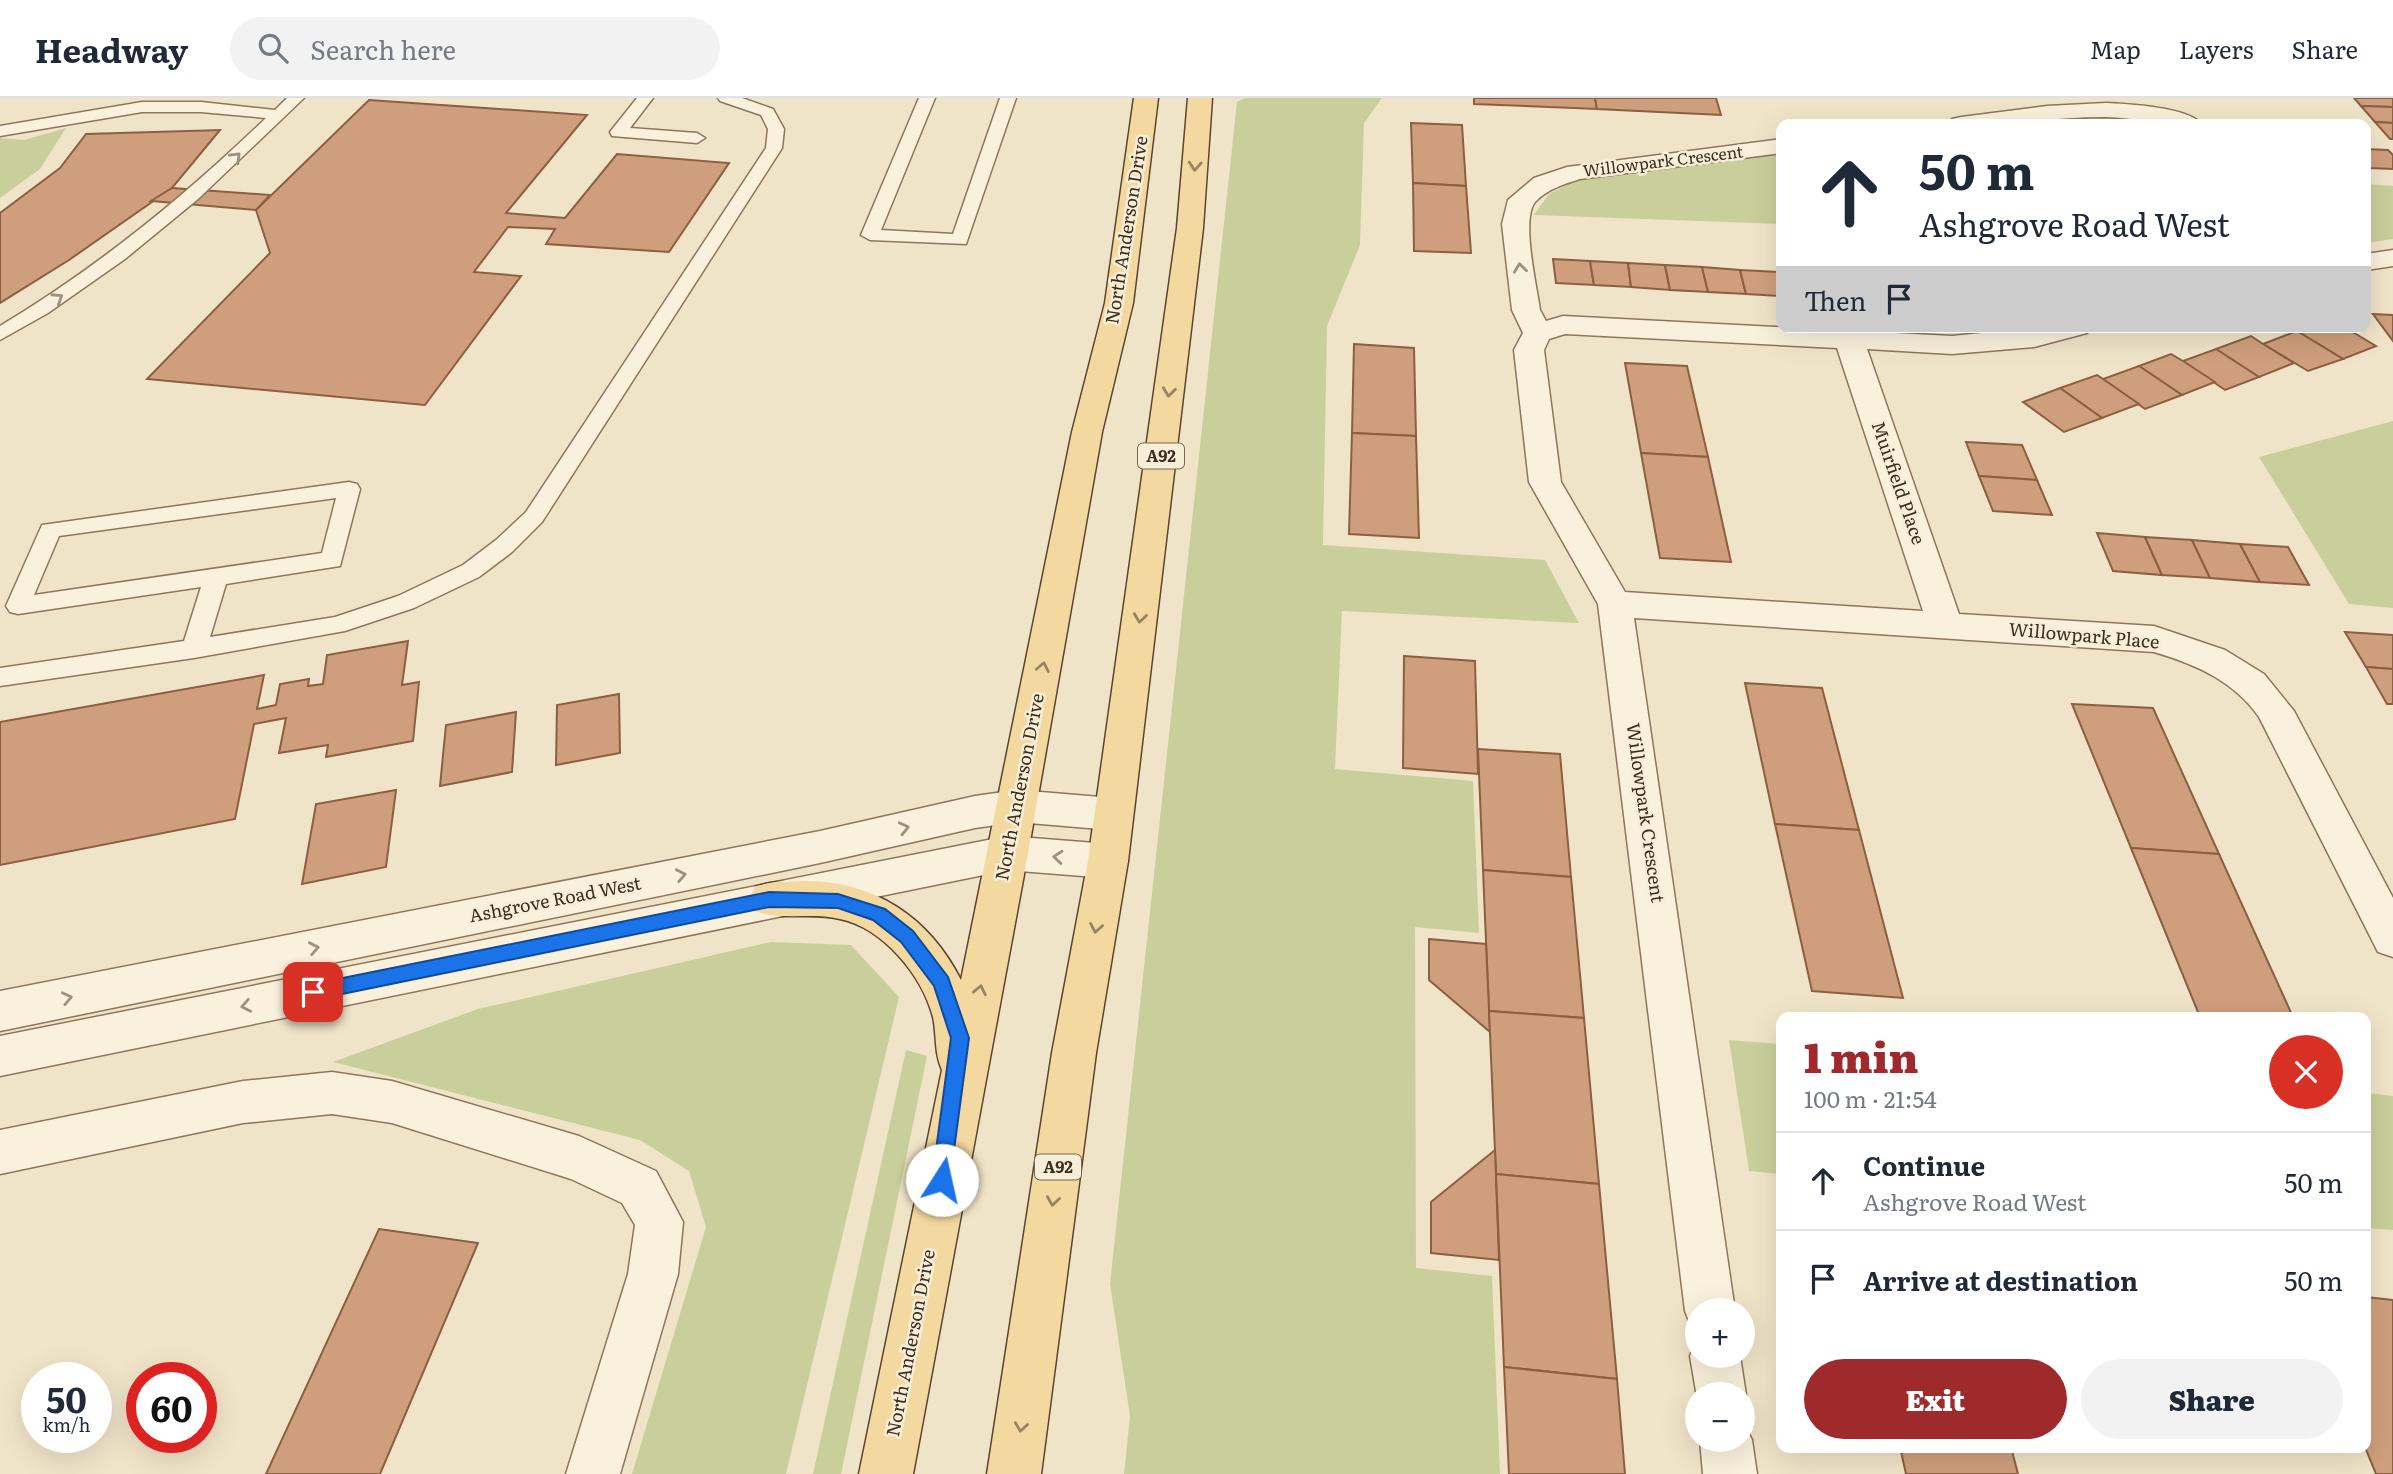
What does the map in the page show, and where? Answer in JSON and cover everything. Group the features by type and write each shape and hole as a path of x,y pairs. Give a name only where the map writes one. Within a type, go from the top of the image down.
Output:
{"main road":[{"name":"North Anderson Drive","path":"886,1474 1008,853 1087,432 1119,303 1146,98"},
{"name":"A92","path":"1014,1474 1074,1053 1108,861 1190,228 1200,98"},
{"path":"769,899 838,901 879,915 907,936 942,983 960,1038 947,1153"}],"street":[{"path":"2001,119 2096,107 2151,111 2174,119"},
{"name":"Willowpark Crescent","path":"1708,1298 1615,604 1545,482 1530,349 1537,333 1526,310 1515,224 1521,200 1543,183 1576,172 1776,147"},
{"path":"2371,261 2393,258"},
{"path":"1537,333 1563,325 1850,342 1952,345 2034,338 2054,333"},
{"name":"Muirfield Place","path":"1850,342 1945,624"},
{"name":"Willowpark Place","path":"1615,604 2154,639 2195,650 2231,669 2261,693 2281,721 2393,939"},
{"name":"Ashgrove Road West","path":"0,1011 820,848 975,812 1017,806 1112,814"},
{"path":"0,1056 1008,853 1108,861"},
{"path":"0,1152 243,1102 332,1093 392,1102 579,1159 639,1187 659,1222 653,1274 593,1474"},
{"path":"1727,1452 1730,1474"}],"lane":[{"path":"0,334 76,286 152,231 296,98"},
{"path":"645,98 618,132 697,138"},
{"path":"0,677 337,625 406,602 471,571 504,546 534,517 774,149 776,129 767,112 726,98"},
{"path":"927,98 870,236 960,240 1008,98"},
{"path":"0,131 148,106 200,106 279,115"},
{"path":"349,489 332,560 216,577 137,589 18,606 50,530 349,489"},
{"path":"194,649 216,577"},
{"path":"0,685 111,660"}],"green space":[{"path":"1245,98 1382,98 1364,123 1360,245 1327,326 1323,545 1545,560 1579,623 1342,611 1335,769 1473,781 1479,933 1415,927 1416,1268 1492,1276 1500,1474 1124,1474 1130,1416 1110,1284 1237,102"},
{"path":"66,128 40,169 0,198 0,138 24,140"},
{"path":"1776,155 1776,224 1534,215 1549,194 1574,181"},
{"path":"2371,184 2393,186 2393,239 2371,242"},
{"path":"2393,421 2393,608 2349,604 2259,457"},
{"path":"771,942 851,945 899,997 786,1474 632,1474 706,1227 689,1171 640,1140 333,1062 478,1009"},
{"path":"1729,1040 1776,1044 1776,1174 1749,1171"},
{"path":"906,1050 927,1056 841,1474 813,1474"},
{"path":"2371,1094 2393,1096 2393,1230 2371,1228"}],"building":[{"path":"1474,98 1595,98 1597,109 1474,104"},
{"path":"1595,98 1716,98 1721,115 1597,109"},
{"path":"2354,98 2393,98 2393,107 2361,106"},
{"path":"369,100 587,115 506,213 565,218 617,154 729,163 669,252 546,244 555,229 508,227 474,272 521,276 425,405 147,379 270,253 256,210"},
{"path":"2361,106 2393,107 2393,123 2375,122"},
{"path":"2375,122 2393,123 2393,139 2390,139"},
{"path":"1411,123 1462,125 1466,186 1413,183"},
{"path":"220,130 172,188 69,260 0,303 0,213 60,168 86,134"},
{"path":"2371,149 2388,150 2393,155 2393,169 2371,168"},
{"path":"1413,183 1466,186 1471,253 1414,251"},
{"path":"172,188 270,195 256,210 151,201"},
{"path":"1553,259 1590,261 1594,285 1556,283"},
{"path":"1590,261 1628,263 1631,287 1594,285"},
{"path":"1628,263 1665,265 1670,290 1631,287"},
{"path":"1665,265 1702,267 1708,292 1670,290"},
{"path":"1702,267 1740,270 1746,294 1708,292"},
{"path":"1740,270 1776,272 1776,296 1746,294"},
{"path":"2373,314 2393,315 2393,341"},
{"path":"2292,333 2300,333 2343,359 2308,371 2263,344"},
{"path":"2300,333 2354,333 2376,346 2343,359"},
{"path":"2251,336 2294,363 2259,377 2216,349"},
{"path":"1354,344 1414,348 1416,436 1352,433"},
{"path":"2216,349 2259,377 2225,390 2183,361"},
{"path":"2171,354 2215,382 2182,395 2139,366"},
{"path":"1625,363 1687,366 1708,457 1641,453"},
{"path":"2139,366 2182,395 2145,409 2103,379"},
{"path":"2097,375 2139,404 2102,418 2060,388"},
{"path":"2060,388 2102,418 2064,432 2023,402"},
{"path":"1352,433 1416,436 1419,538 1349,534"},
{"path":"1966,442 2022,445 2037,480 1979,476"},
{"path":"1641,453 1708,457 1731,562 1660,558"},
{"path":"1979,476 2037,480 2052,515 1993,511"},
{"path":"2097,533 2145,537 2162,575 2113,571"},
{"path":"2145,537 2192,540 2210,578 2162,575"},
{"path":"2192,540 2240,544 2260,582 2210,578"},
{"path":"2240,544 2288,547 2309,585 2260,582"},
{"path":"2345,632 2393,635 2393,669 2366,667"},
{"path":"408,641 402,685 419,682 413,741 326,757 328,745 279,753 286,718 254,724 235,819 0,865 0,722 264,675 257,709 276,705 280,684 309,679 308,686 323,684 327,655"},
{"path":"1404,656 1475,661 1478,774 1403,768"},
{"path":"2366,667 2393,669 2393,704 2387,704"},
{"path":"1745,683 1822,688 1859,830 1775,824"},
{"path":"619,694 620,753 556,765 557,705"},
{"path":"2072,704 2153,708 2219,854 2131,848"},
{"path":"516,712 512,772 440,786 446,725"},
{"path":"1478,749 1560,754 1571,877 1483,870"},
{"path":"396,790 386,867 302,884 316,804"},
{"path":"1775,824 1859,830 1903,998 1812,991"},
{"path":"2131,848 2219,854 2291,1012 2198,1012"},
{"path":"1483,870 1571,877 1584,1018 1489,1011"},
{"path":"1429,939 1486,944 1490,1032 1429,980"},
{"path":"1489,1011 1584,1018 1599,1184 1496,1174"},
{"path":"1495,1150 1499,1260 1431,1253 1431,1202"},
{"path":"1496,1174 1599,1184 1617,1379 1504,1367"},
{"path":"379,1229 478,1243 380,1474 266,1474"},
{"path":"2371,1298 2393,1300 2393,1474 2376,1474 2367,1453 2371,1453"},
{"path":"1504,1367 1617,1379 1625,1474 1509,1474"},
{"path":"1901,1453 2013,1453 2018,1474 1906,1474"}],"route":[{"path":"313,992 769,899 838,901 879,915 907,936 942,983 960,1038 942,1180"}]}
